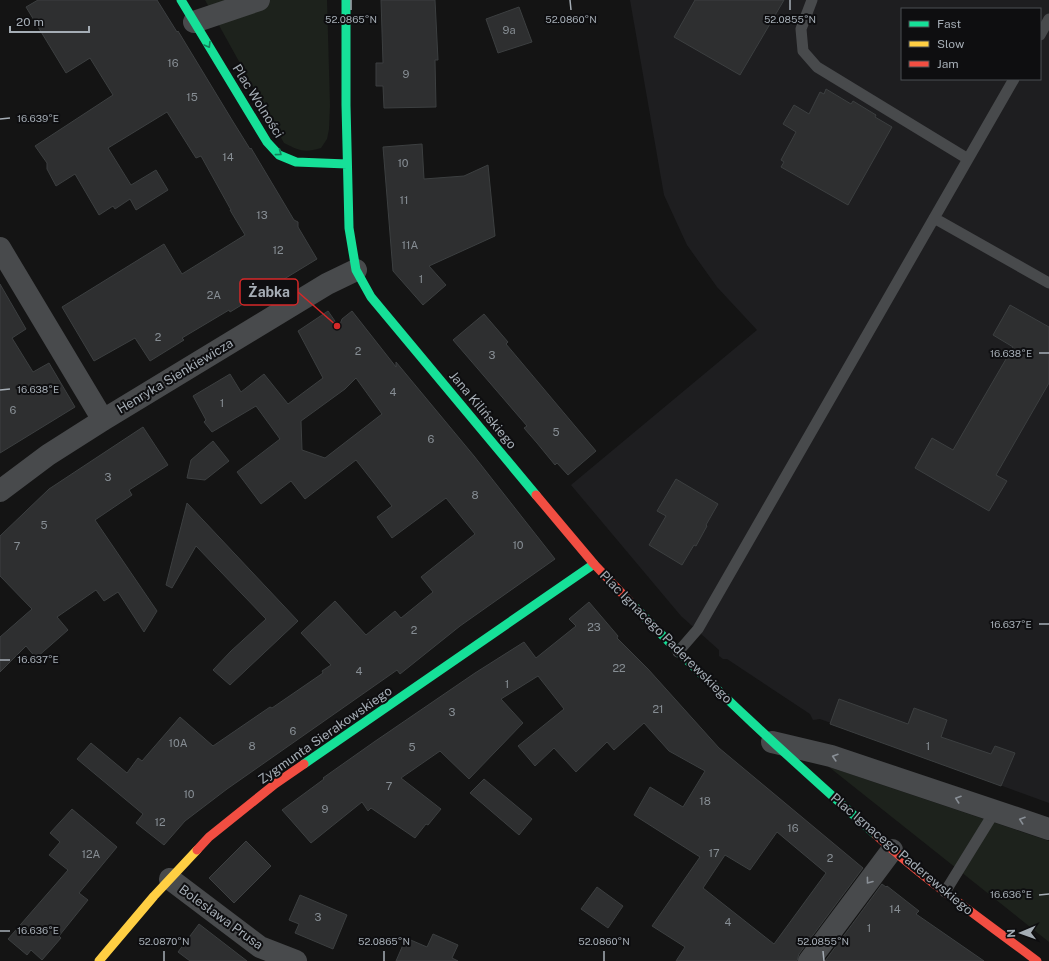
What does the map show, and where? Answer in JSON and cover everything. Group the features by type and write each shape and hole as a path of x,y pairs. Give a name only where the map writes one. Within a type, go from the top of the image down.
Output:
{"street":[{"name":"Plac Wolności","path":"181,0 267,142 280,155 296,162 347,164"},
{"path":"194,22 259,0"},
{"path":"346,0 349,228 356,270"},
{"path":"0,248 103,420"},
{"name":"Henryka Sienkiewicza","path":"0,491 48,455 103,420 327,284 356,270"},
{"name":"Jana Kilińskiego","path":"356,270 371,297 594,564"},
{"name":"Plac Ignacego Paderewskiego","path":"594,564 678,652 772,742 892,850 1037,961"},
{"name":"Zygmunta Sierakowskiego","path":"99,961 170,879 209,837 275,784 594,564"},
{"path":"772,742 831,756 1049,829"},
{"path":"809,961 892,850"},
{"name":"Bolesława Prusa","path":"170,879 260,947 296,961"}],"lane":[{"path":"812,0 801,29 803,52 817,67 968,159"},
{"path":"1041,32 1049,19"},
{"path":"678,652 698,629 1013,80"},
{"path":"934,218 1049,283"},
{"path":"945,892 995,811"}],"shaded area":[{"path":"205,0 327,0 330,105 327,139 321,148 306,151 294,148 284,143"},
{"path":"630,0 1049,0 1049,803 820,719 813,720 810,714 727,659 723,659 719,656 719,650 681,616 571,485 757,330 717,287 687,245 664,195"},
{"path":"829,767 1049,841 1049,942"}],"building":[{"path":"38,0 157,0 177,32 178,31 250,149 251,148 294,220 298,222 298,227 317,259 230,312 229,310 182,338 184,340 150,361 135,338 94,361 62,307 164,244 182,274 245,235 201,156 196,158 167,112 108,148 131,185 156,170 168,190 136,210 130,199 115,209 113,206 99,215 75,174 56,186 47,169 47,163 35,146 113,95 90,58 66,73 26,7"},
{"path":"381,0 435,0 438,60 435,60 436,107 384,108 383,86 376,86 376,63 383,63"},
{"path":"695,0 784,0 740,75 674,37"},
{"path":"519,7 532,42 498,53 486,19"},
{"path":"826,89 851,104 853,101 892,127 848,205 781,167 784,162 781,160 796,132 783,124 794,105 809,114 820,92 824,94"},
{"path":"422,144 424,179 464,176 488,165 495,236 429,266 446,285 423,305 393,271 383,147"},
{"path":"0,284 26,329 12,338 33,372 49,363 75,407 0,453"},
{"path":"1010,305 1049,327 1049,383 996,475 1007,481 989,511 915,468 932,438 953,450 1013,347 993,335"},
{"path":"328,311 339,327 342,319 352,311 396,367 396,362 474,456 555,559 460,626 400,674 397,670 227,789 185,821 164,845 136,823 143,814 77,759 91,743 127,773 138,758 142,761 180,717 213,746 323,673 322,671 331,665 301,633 335,601 366,635 395,611 401,618 433,592 421,577 475,534 446,498 392,538 377,517 392,506 356,460 305,499 291,481 261,504 237,472 280,439 256,406 212,432 204,422 206,420 193,396 230,374 241,392 264,374 288,404 323,378 298,331","holes":["356,378 382,414 325,458 302,450 301,421 345,389"]},
{"path":"484,314 508,342 506,344 596,451 568,475 557,463 555,465 524,428 527,426 453,340"},
{"path":"143,427 168,465 129,490 132,495 95,520 157,611 144,632 118,592 104,601 96,590 57,617 68,630 36,658 26,646 0,672 0,637 32,609 0,576 0,536 49,489"},
{"path":"213,441 229,461 205,480 187,478 191,460"},
{"path":"676,479 718,504 696,546 694,545 682,565 649,545 666,516 657,511"},
{"path":"187,503 298,621 230,685 213,670 231,651 266,619 196,546 172,588 166,585"},
{"path":"589,602 618,636 617,638 648,669 719,748 863,868 799,954 797,961 676,961 685,947 652,926 700,857 634,815 650,787 683,807 705,771 669,751 644,723 614,750 607,742 576,772 554,748 535,766 518,746 564,709 538,676 501,699 523,723 469,779 440,751 401,778 441,809 415,838 371,808 368,811 362,802 311,843 282,810 324,779 323,778 374,742 475,673 524,642 536,658 576,626 569,619","holes":["777,832 826,873 774,944 703,888 725,855 750,870"]},
{"path":"839,699 908,724 914,708 947,720 941,737 991,754 995,746 1015,753 1001,786 830,724"},
{"path":"484,779 532,819 519,835 470,793"},
{"path":"72,809 117,847 79,893 88,900 59,936 61,938 42,960 31,950 27,955 8,939 68,870 49,855 60,842 50,833"},
{"path":"246,841 271,866 234,903 209,878"},
{"path":"882,884 886,887 887,886 919,911 916,914 984,961 825,961"},
{"path":"597,887 623,906 608,928 581,909"},
{"path":"300,895 347,915 333,949 295,933 299,924 289,920"},
{"path":"199,924 247,961 190,961 178,952"},
{"path":"433,934 458,945 452,958 458,961 396,961 406,938 427,947"}],"traffic: fast":[{"path":"181,0 267,142 279,155 296,162 347,164"},
{"path":"346,0 346,105 349,228 356,270 371,297 536,495"},
{"path":"304,764 594,564"},
{"path":"634,606 723,695 876,835"}],"traffic: slow":[{"path":"99,961 154,896 197,850"}],"traffic: jam":[{"path":"536,495 594,564 634,606"},
{"path":"197,850 209,837 275,784 304,764"},
{"path":"876,835 935,884 1037,961"}],"place":[{"name":"Żabka","path":"337,326"}]}
